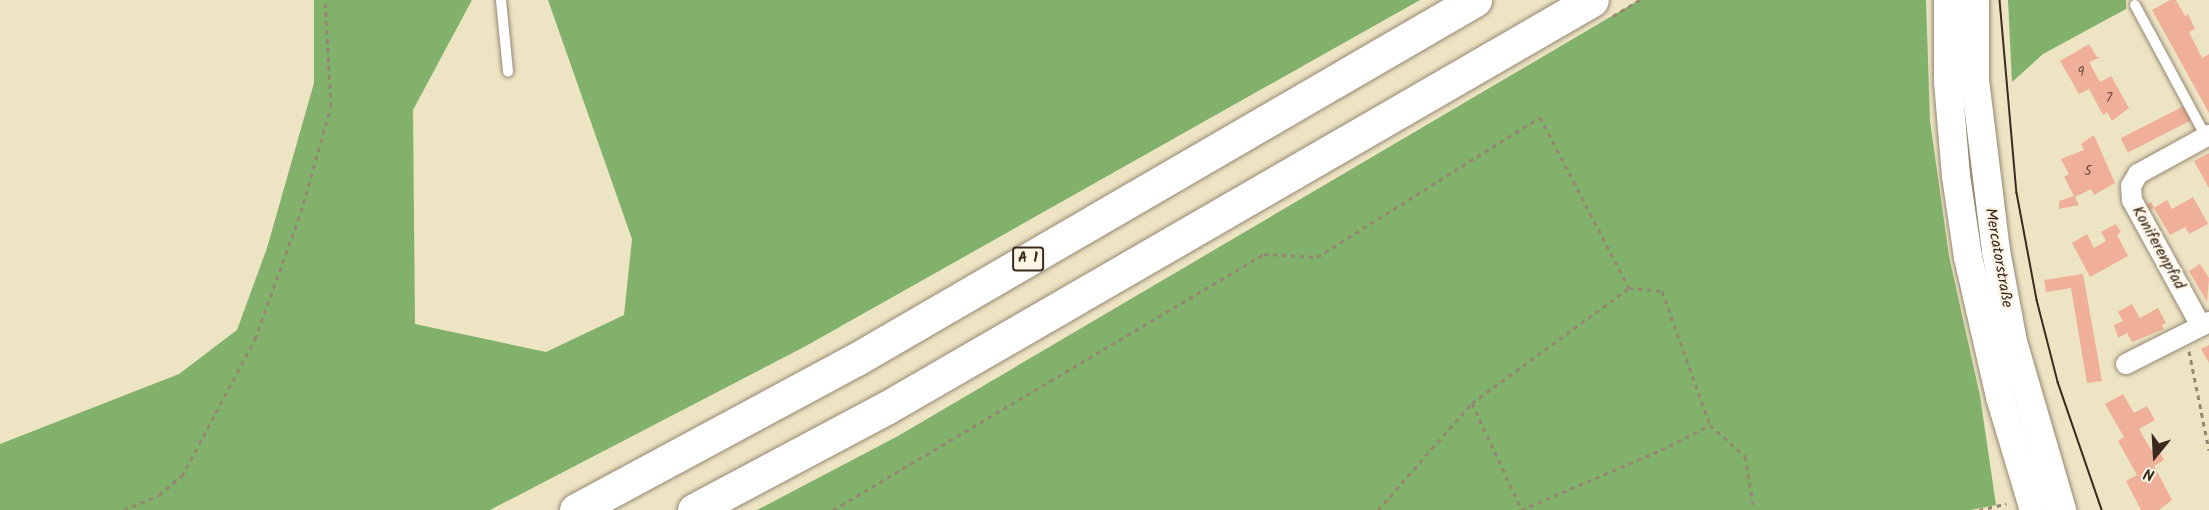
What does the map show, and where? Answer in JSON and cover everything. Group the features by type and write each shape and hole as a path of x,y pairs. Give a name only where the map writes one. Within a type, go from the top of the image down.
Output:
{"highway":[{"name":"A 1","path":"576,510 855,360 1475,0"},
{"path":"694,510 886,408 1592,0"}],"main road":[{"name":"Mercatorstraße","path":"1948,0 1949,93 1968,257 2016,450 2034,510"},
{"name":"Mercatorstraße","path":"1975,0 1975,80 1983,161 2013,342 2062,510"},
{"path":"2004,285 2077,510"},
{"path":"2016,450 2016,507"}],"street":[{"name":"Koniferenpfad","path":"2199,327 2132,200 2131,186 2138,174 2207,136"},
{"path":"2126,364 2199,327"}],"lane":[{"path":"501,0 508,72"},
{"name":"Koniferenpfad","path":"2135,5 2207,136"}],"path":[{"path":"124,510 159,495 182,476 255,339 301,212 331,106 325,0"},
{"path":"833,510 1263,254 1317,257 1540,117 1629,288"},
{"path":"1378,510 1472,403 1629,288 1662,291 1710,425 1745,456 1754,510"},
{"path":"2199,327 2209,450"},
{"path":"1472,403 1522,510 1661,450 1710,425"},
{"path":"1978,510 2016,507"}],"green space":[{"path":"314,0 472,0 413,110 415,324 546,352 624,315 632,239 548,0 1420,0 804,347 490,510 0,510 0,444 179,374 237,330 267,248 314,83"},
{"path":"1639,0 1926,0 1930,121 1949,256 1980,396 1996,505 1971,510 757,510 898,436"},
{"path":"2008,0 2126,0 2126,9 2043,54 2012,82"}],"building":[{"path":"2170,0 2176,0 2185,16 2188,14 2195,29 2189,32 2202,58 2209,54 2209,113 2152,10"},
{"path":"2089,44 2097,57 2101,57 2089,62 2100,82 2111,76 2129,108 2112,121 2107,112 2103,115 2089,89 2079,94 2060,61"},
{"path":"2184,106 2191,120 2128,152 2121,138"},
{"path":"2094,135 2115,183 2094,195 2091,189 2075,197 2079,205 2059,209 2059,201 2074,196 2064,177 2069,174 2061,159 2084,150 2081,144"},
{"path":"2209,153 2209,188 2194,161"},
{"path":"2193,197 2208,224 2189,234 2185,227 2170,235 2154,208 2167,200 2172,209"},
{"path":"2151,202 2154,208 2147,212 2144,206"},
{"path":"2116,224 2121,232 2117,235 2128,256 2090,277 2072,243 2087,234 2094,248 2106,241 2101,232"},
{"path":"2200,264 2209,278 2207,302 2189,271"},
{"path":"2083,274 2102,381 2087,383 2071,288 2046,292 2044,280"},
{"path":"2132,304 2140,318 2158,308 2166,323 2162,325 2164,329 2132,342 2127,333 2118,338 2114,325 2123,321 2118,312"},
{"path":"2209,345 2209,363 2201,349"},
{"path":"2123,394 2134,413 2147,406 2155,420 2139,429 2151,450 2157,447 2164,460 2154,466 2172,500 2159,510 2141,510 2126,481 2137,475 2118,441 2124,437 2105,404"}],"tram line":[{"path":"2000,0 2017,193 2037,300 2058,382 2102,510"}]}
